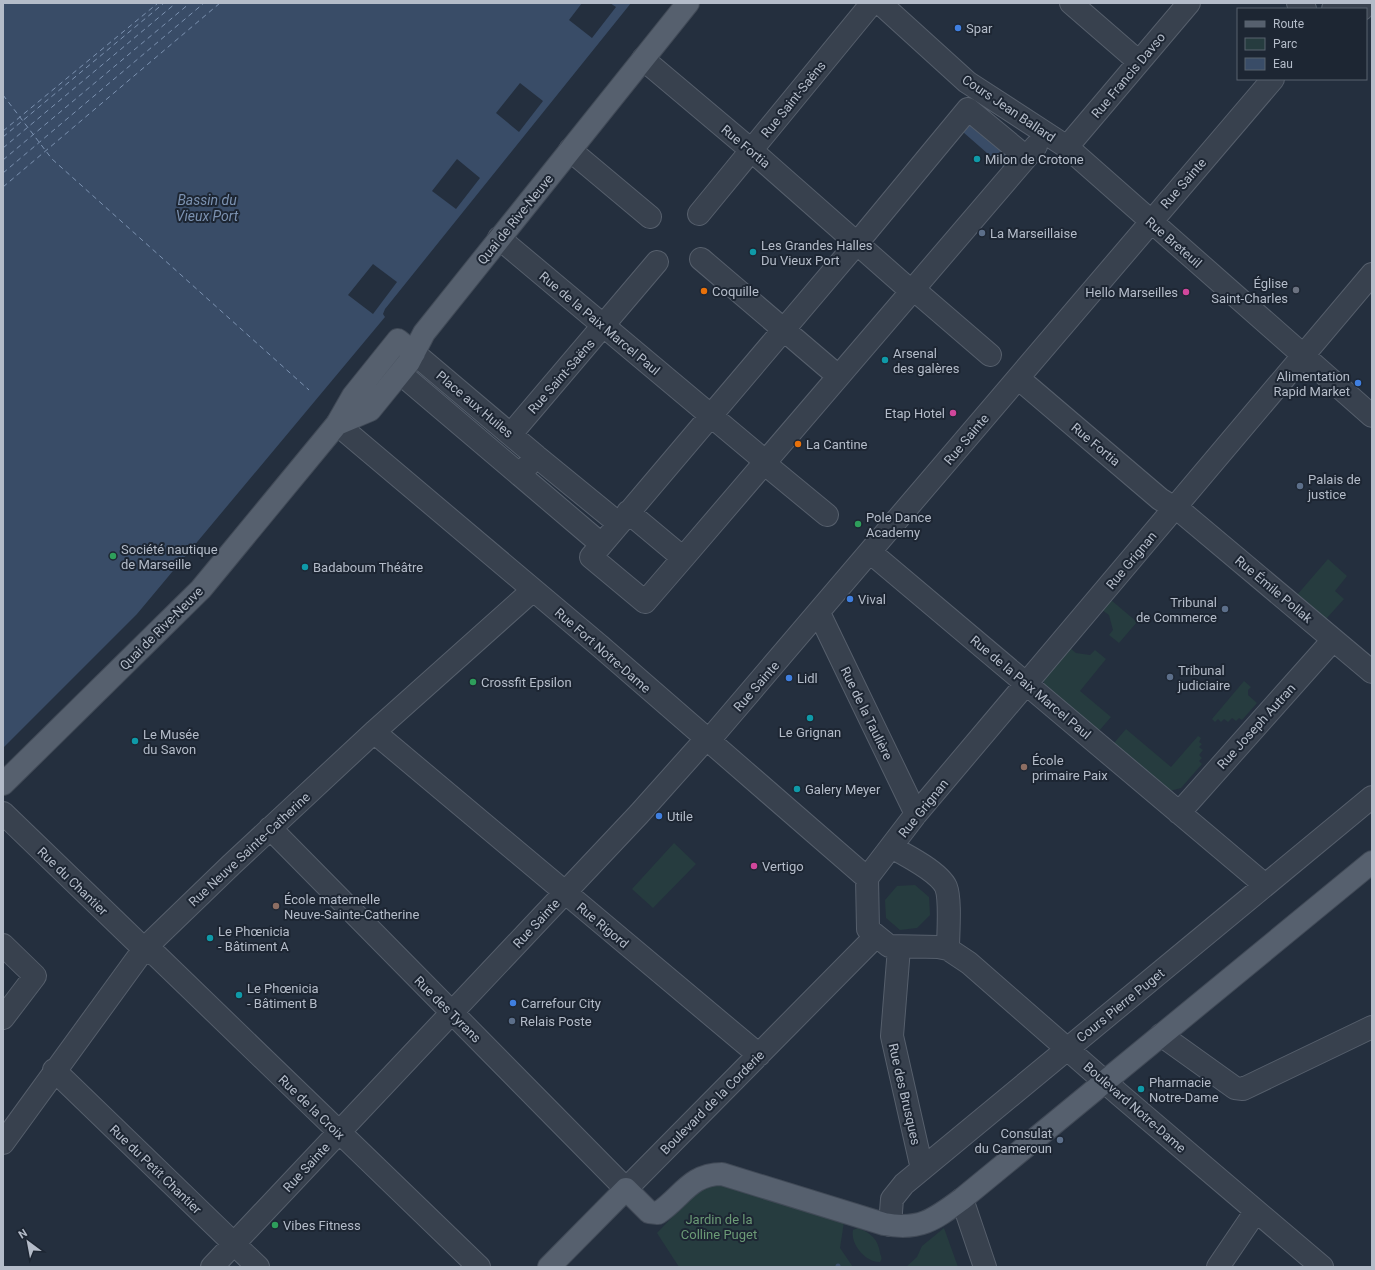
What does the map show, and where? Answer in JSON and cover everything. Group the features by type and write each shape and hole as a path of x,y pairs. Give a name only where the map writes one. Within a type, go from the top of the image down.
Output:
{"main road":[{"name":"Quai de Rive-Neuve","path":"3,784 201,589 337,424 352,396 406,346 424,333 688,3"},
{"name":"Quai de Rive-Neuve","path":"337,424 370,410 400,373 406,346"},
{"path":"626,1189 649,1212 658,1213 702,1176 722,1174 890,1225 906,1227 927,1223 940,1216 962,1199 1372,862"},
{"name":"Boulevard de la Corderie","path":"549,1267 626,1189"}],"street":[{"name":"Rue Saint-Saëns","path":"699,214 872,3"},
{"name":"Cours Jean Ballard","path":"880,3 967,82 1067,147"},
{"path":"1072,3 1139,62"},
{"name":"Rue Francis Davso","path":"1067,147 1189,3"},
{"name":"Rue Fortia","path":"643,59 915,292"},
{"name":"Rue Sainte","path":"212,1267 639,814 706,739 710,739 1272,80"},
{"path":"968,110 1033,149 965,218 915,292 838,376 768,464 645,602 590,557 623,518 705,413 853,238 968,110 982,92"},
{"name":"Rue Breteuil","path":"1067,147 1150,222 1372,416"},
{"path":"570,150 650,217"},
{"name":"Rue de la Paix Marcel Paul","path":"499,238 705,413 768,464"},
{"path":"701,259 838,376"},
{"name":"Rue Saint-Saëns","path":"511,434 657,262"},
{"name":"Rue Grignan","path":"867,878 916,814 1372,274"},
{"path":"915,292 990,355"},
{"name":"Place aux Huiles","path":"406,346 536,456 623,518 683,558"},
{"name":"Place aux Huiles","path":"400,373 601,544"},
{"name":"Rue Fortia","path":"1018,378 1160,499 1175,508"},
{"name":"Rue Fort Notre-Dame","path":"337,424 533,590 867,878"},
{"path":"520,476 536,456"},
{"path":"768,464 827,516"},
{"name":"Rue Émile Pollak","path":"1175,508 1372,672"},
{"name":"Rue de la Paix Marcel Paul","path":"870,552 1028,683 1178,813 1265,885"},
{"name":"Rue Neuve Sainte-Catherine","path":"3,1143 54,1070 144,949 270,828 374,732 533,590"},
{"name":"Rue de la Taulière","path":"819,613 916,814"},
{"name":"Rue Joseph Autran","path":"1178,813 1333,640"},
{"name":"Rue Rigord","path":"374,732 564,893 759,1055"},
{"name":"Cours Pierre Puget","path":"890,1225 892,1199 897,1191 1372,797"},
{"name":"Rue du Chantier","path":"3,813 144,949"},
{"name":"Rue des Tyrans","path":"270,828 626,1189"},
{"path":"867,878 868,929 890,946 899,948 928,946 948,949 948,895 946,886 938,877 891,846"},
{"name":"Boulevard de la Corderie","path":"626,1189 876,936"},
{"path":"3,945 35,976 3,1018"},
{"name":"Rue des Brusques","path":"899,948 892,1036 922,1169"},
{"name":"Rue de la Croix","path":"144,949 157,956 479,1267"},
{"name":"Boulevard Notre-Dame","path":"948,949 969,963 1322,1267"},
{"path":"1161,1035 1235,1088 1243,1089 1372,1027"},
{"name":"Rue du Petit Chantier","path":"54,1070 258,1267"},
{"path":"962,1199 985,1267"},
{"path":"1218,1267 1256,1211"}],"green space":[{"path":"1328,559 1347,576 1335,591 1344,599 1326,619 1297,595"},
{"path":"1111,600 1137,622 1119,643 1109,635 1113,630 1109,615 1102,610"},
{"path":"1070,648 1076,653 1090,655 1095,650 1106,659 1080,691 1111,717 1099,731 1044,685 1044,679"},
{"path":"1244,681 1251,687 1248,690 1248,695 1257,703 1242,720 1239,718 1236,721 1232,718 1228,722 1224,719 1221,722 1218,719 1215,722 1212,719"},
{"path":"1126,729 1171,767 1198,736 1201,738 1199,742 1202,744 1199,747 1203,750 1199,755 1202,758 1199,761 1202,764 1181,788 1170,791 1114,743"},
{"path":"674,843 696,864 653,908 632,889"},
{"path":"915,885 929,897 930,915 917,928 900,930 886,918 885,900 897,886"},
{"name":"Jardin de la Colline Puget","path":"719,1184 844,1222 840,1248 853,1267 679,1267 657,1233 697,1191"},
{"path":"858,1228 870,1234 876,1240 882,1258 880,1262 869,1259 860,1252 854,1241 853,1235 853,1230"},
{"path":"944,1228 958,1267 906,1267 917,1257 922,1246"}],"water":[{"name":"Bassin du Vieux Port","path":"3,3 631,3 385,309 383,314 385,317 137,614 3,748"},
{"path":"972,121 1012,155 1003,167 963,132"}],"pier":[{"path":"582,3 610,3 616,7 592,38 569,20"},
{"path":"520,83 543,101 519,132 496,113"},
{"path":"457,159 480,178 456,209 432,191"},
{"path":"373,264 397,282 373,314 348,295"}],"ferry route":[{"path":"3,131 158,3"},
{"path":"3,137 164,3"},
{"path":"3,148 176,3"},
{"path":"3,160 190,3"},
{"path":"3,173 204,3"},
{"path":"3,187 220,3"},
{"path":"3,95 52,159 309,390"}],"place":[{"name":"Spar","path":"958,28"},
{"name":"Milon de Crotone","path":"977,159"},
{"name":"La Marseillaise","path":"982,233"},
{"name":"Les Grandes Halles Du Vieux Port","path":"753,252"},
{"name":"Église Saint-Charles","path":"1296,290"},
{"name":"Coquille","path":"704,291"},
{"name":"Hello Marseilles","path":"1186,292"},
{"name":"Arsenal des galères","path":"885,360"},
{"name":"Alimentation Rapid Market","path":"1358,383"},
{"name":"Etap Hotel","path":"953,413"},
{"name":"La Cantine","path":"798,444"},
{"name":"Palais de justice","path":"1300,486"},
{"name":"Pole Dance Academy","path":"858,524"},
{"name":"Société nautique de Marseille","path":"113,556"},
{"name":"Badaboum Théâtre","path":"305,567"},
{"name":"Vival","path":"850,599"},
{"name":"Tribunal de Commerce","path":"1225,609"},
{"name":"Tribunal judiciaire","path":"1170,677"},
{"name":"Lidl","path":"789,678"},
{"name":"Crossfit Epsilon","path":"473,682"},
{"name":"Le Grignan","path":"810,718"},
{"name":"Le Musée du Savon","path":"135,741"},
{"name":"École primaire Paix","path":"1024,767"},
{"name":"Galery Meyer","path":"797,789"},
{"name":"Utile","path":"659,816"},
{"name":"Vertigo","path":"754,866"},
{"name":"École maternelle Neuve-Sainte-Catherine","path":"276,906"},
{"name":"Le Phœnicia - Bâtiment A","path":"210,938"},
{"name":"Le Phœnicia - Bâtiment B","path":"239,995"},
{"name":"Carrefour City","path":"513,1003"},
{"name":"Relais Poste","path":"512,1021"},
{"name":"Pharmacie Notre-Dame","path":"1141,1089"},
{"name":"Consulat du Cameroun","path":"1060,1140"},
{"name":"Vibes Fitness","path":"275,1225"}]}
